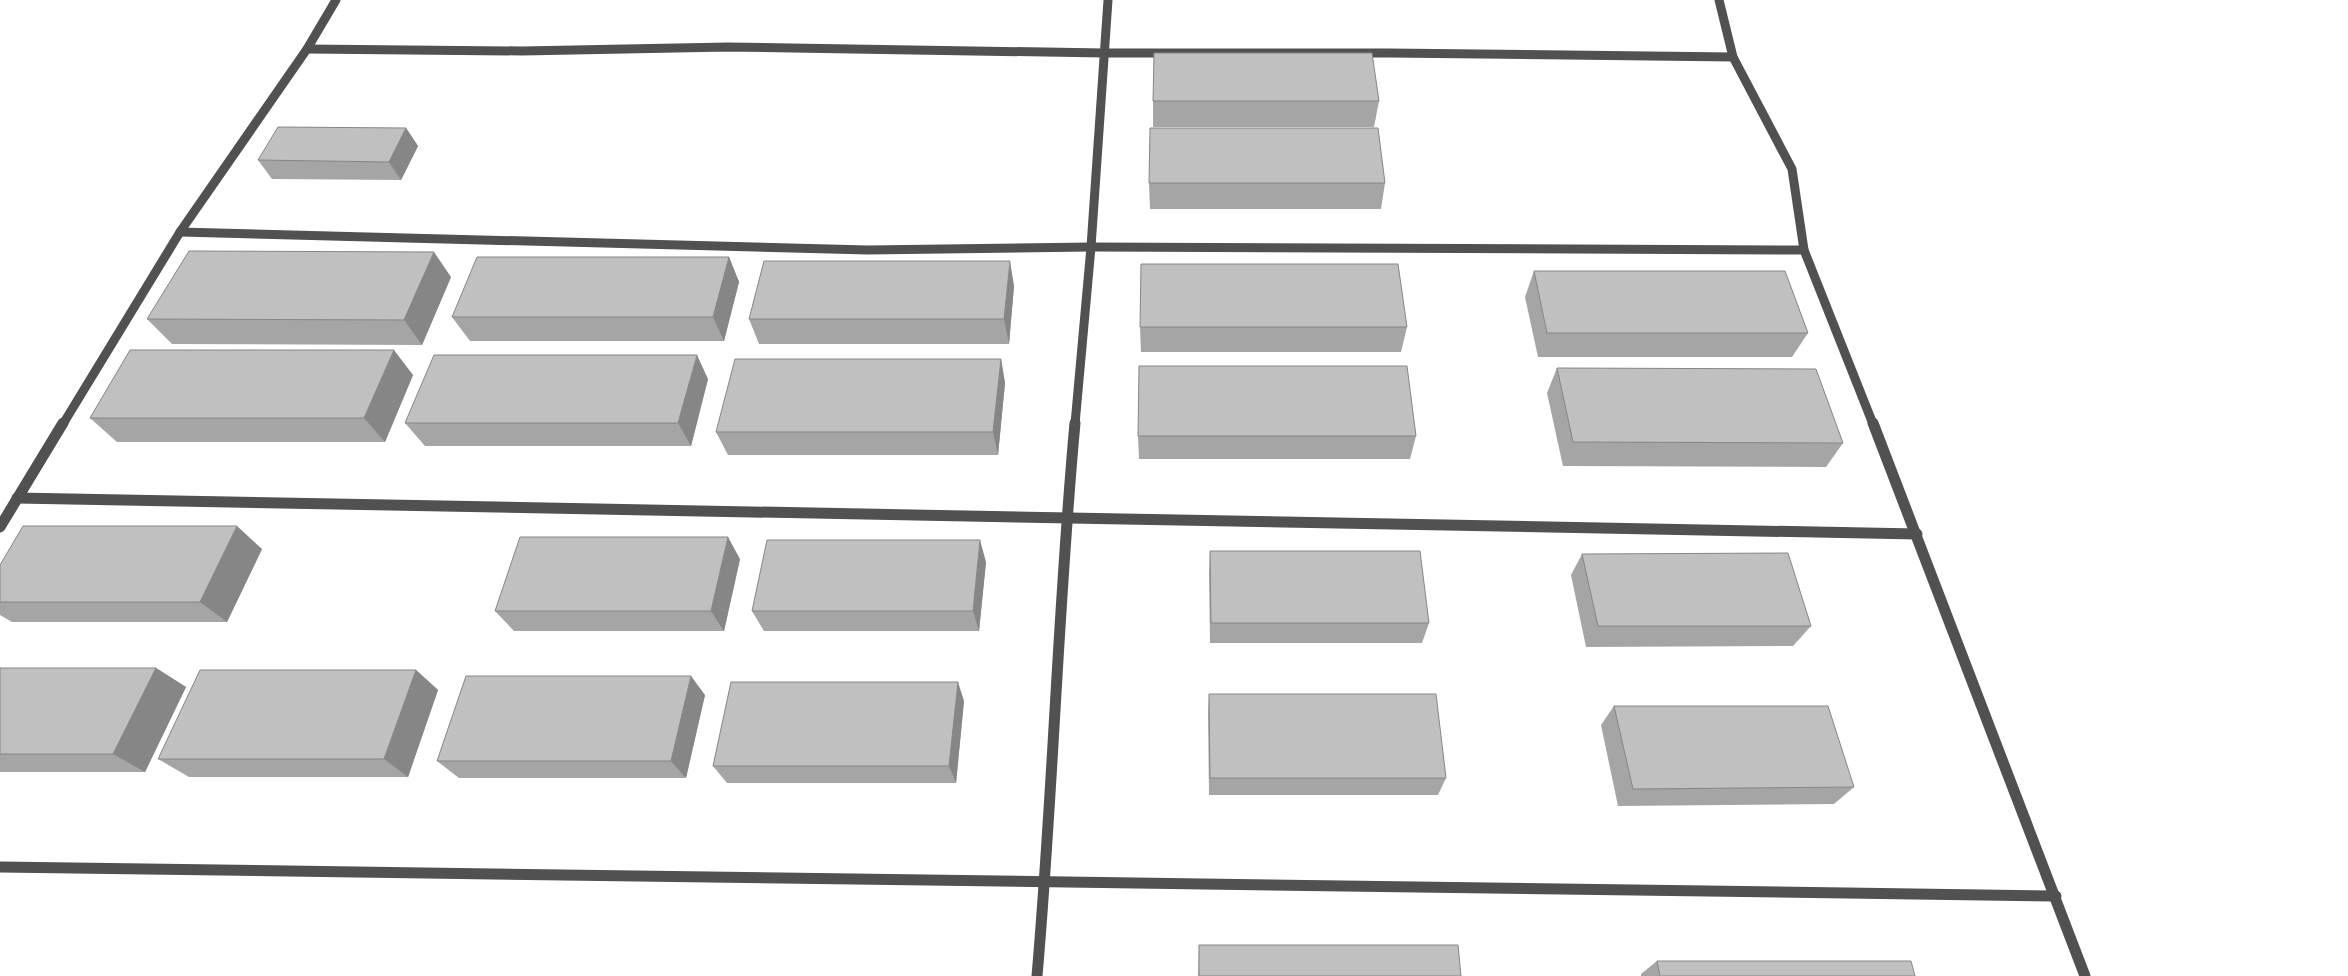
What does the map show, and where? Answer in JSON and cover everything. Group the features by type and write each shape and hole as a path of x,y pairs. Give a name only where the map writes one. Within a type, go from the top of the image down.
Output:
{"street":[{"path":"0,527 180,232 307,49 336,0"},
{"path":"1037,976 1045,882 1066,518 1091,247 1108,0"},
{"path":"1719,0 1733,56 1792,168 1804,250 1917,534 2085,976"},
{"path":"307,49 522,51 728,47 1104,53 1733,56"},
{"path":"180,232 868,250 1091,247 1804,250"},
{"path":"17,498 1917,534"},
{"path":"0,867 2056,896"}],"building":[{"path":"1154,53 1372,53 1379,101 1153,101"},
{"path":"278,127 406,128 389,162 258,160"},
{"path":"1150,128 1378,128 1385,183 1149,183"},
{"path":"189,251 434,252 404,320 147,319"},
{"path":"477,257 729,257 713,317 452,317"},
{"path":"764,261 1010,261 1004,319 749,319"},
{"path":"1141,264 1398,264 1407,327 1140,327"},
{"path":"1534,271 1785,271 1808,333 1547,333"},
{"path":"130,350 394,350 364,418 90,418"},
{"path":"434,355 697,355 678,423 405,423"},
{"path":"735,359 1001,359 993,432 716,432"},
{"path":"1139,366 1407,366 1416,436 1138,436"},
{"path":"1557,368 1816,369 1843,443 1573,442"},
{"path":"23,526 237,526 200,602 0,602 0,565"},
{"path":"520,537 728,537 711,611 495,611"},
{"path":"767,540 980,540 973,611 752,611"},
{"path":"1210,551 1420,551 1429,623 1211,623"},
{"path":"1788,553 1811,626 1598,626 1582,554"},
{"path":"0,668 156,668 113,754 0,754"},
{"path":"200,670 416,670 384,759 158,759"},
{"path":"466,676 691,676 671,761 437,761"},
{"path":"731,682 958,682 949,766 713,766"},
{"path":"1209,694 1436,694 1446,778 1210,778"},
{"path":"1614,706 1828,706 1854,787 1633,789"},
{"path":"1199,945 1458,945 1461,976 1199,976"},
{"path":"1657,961 1911,961 1915,976 1660,976"}]}
